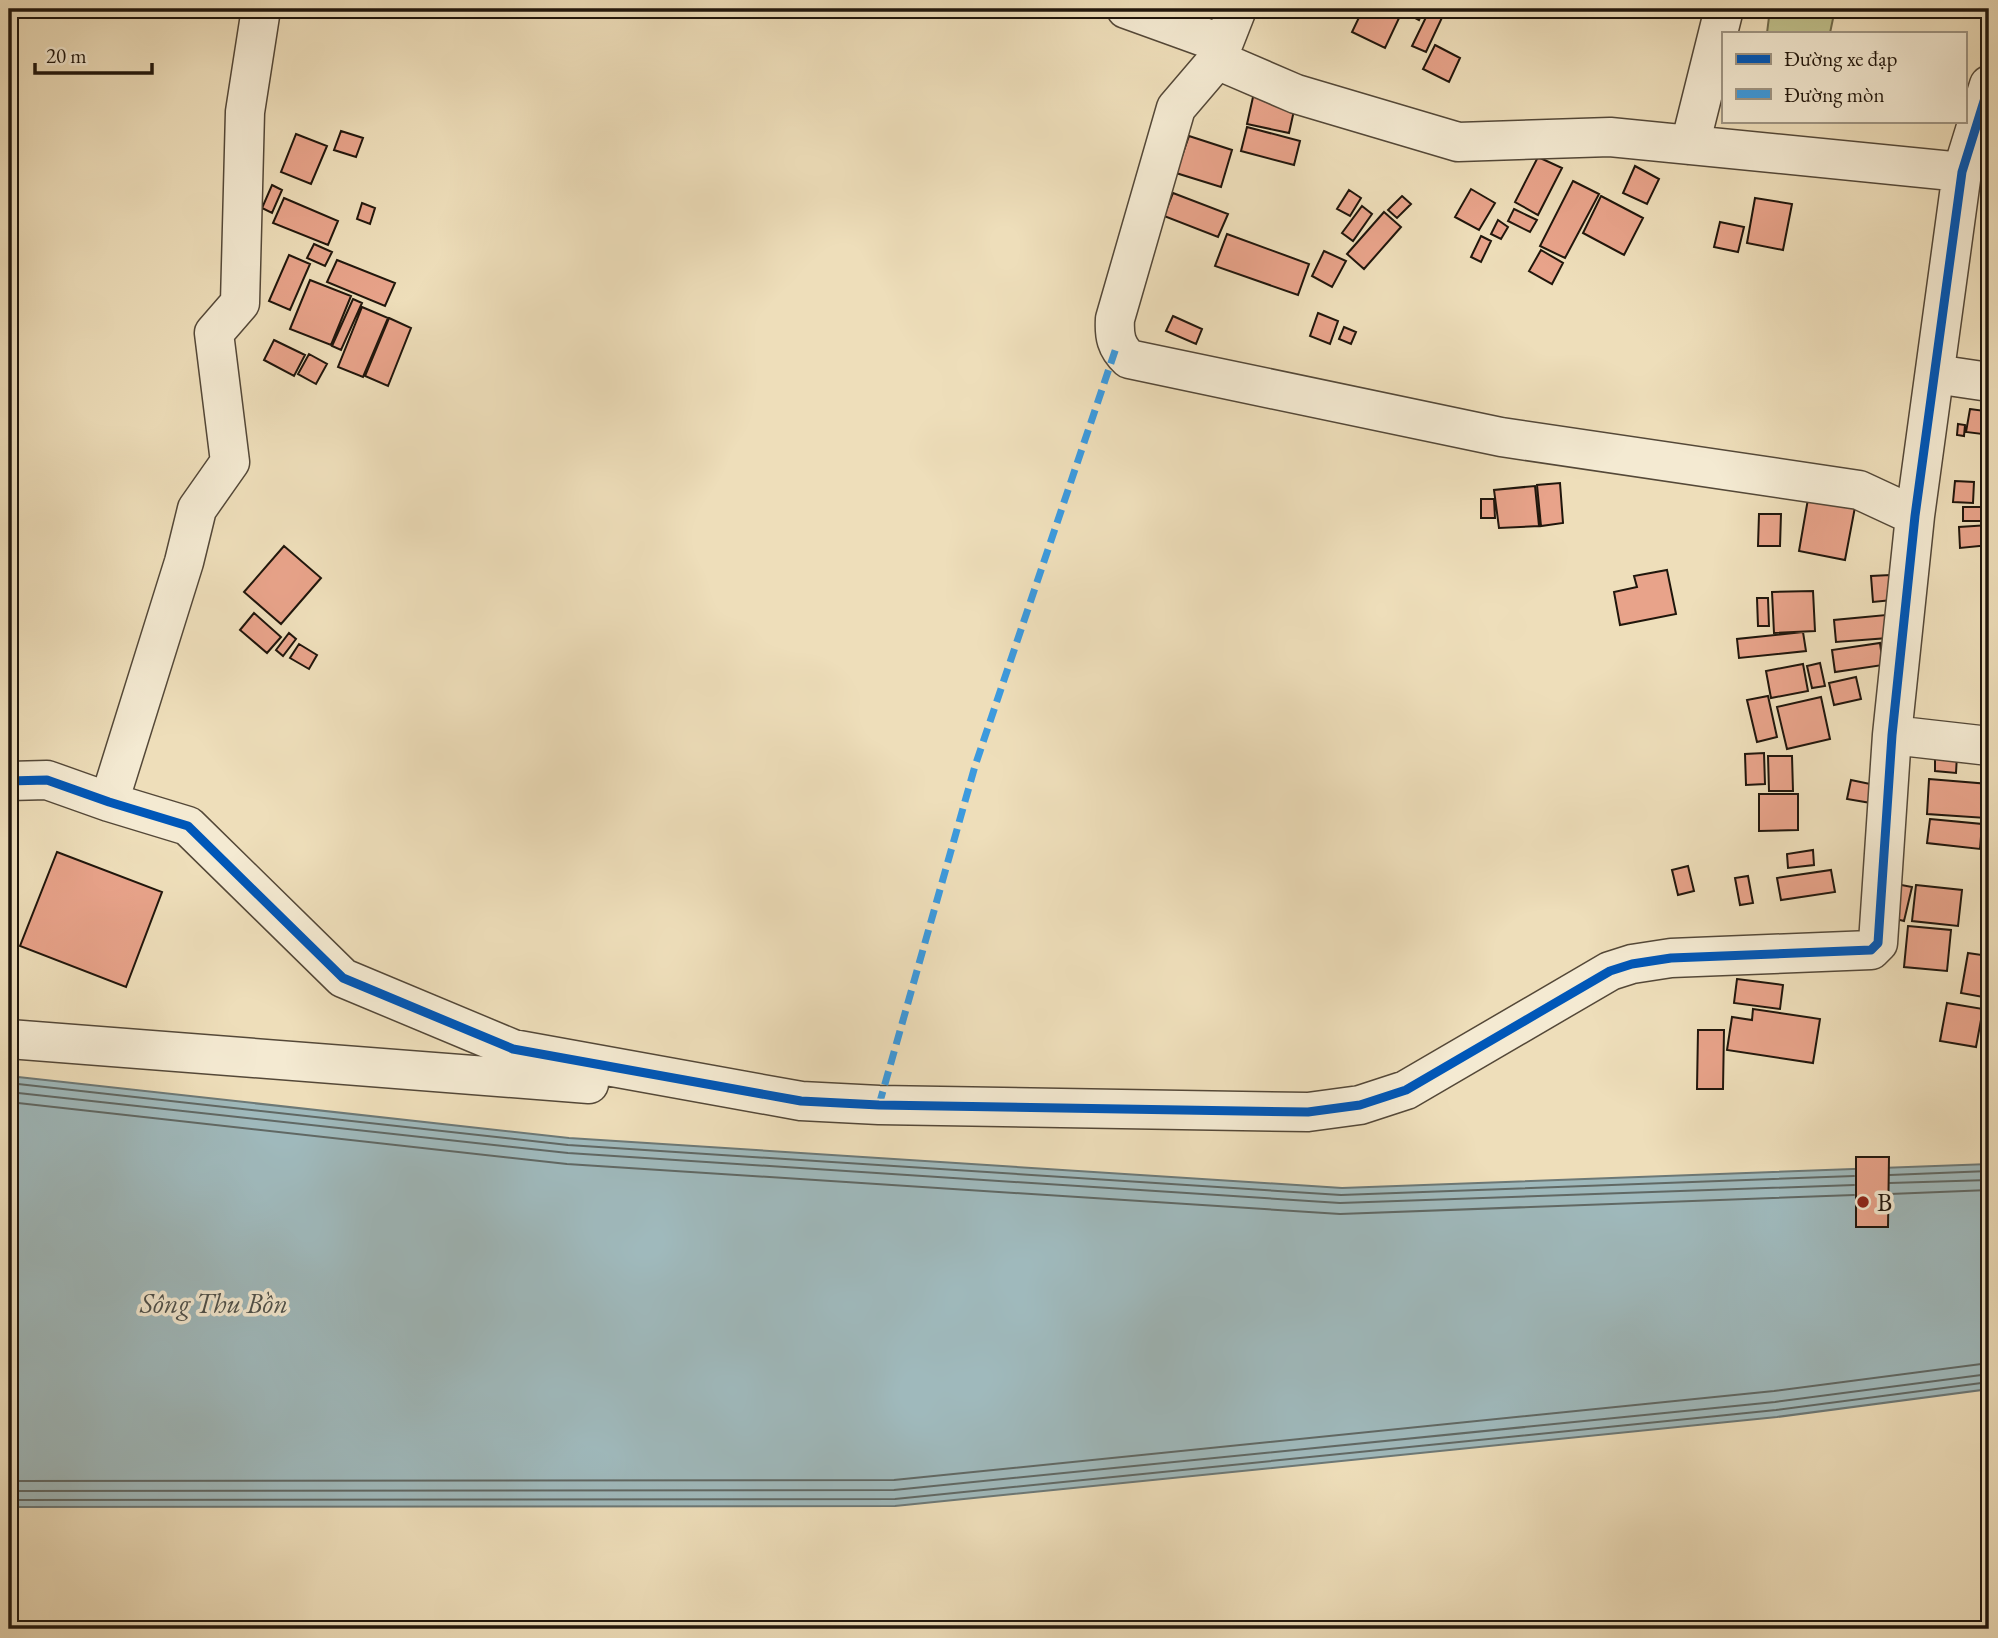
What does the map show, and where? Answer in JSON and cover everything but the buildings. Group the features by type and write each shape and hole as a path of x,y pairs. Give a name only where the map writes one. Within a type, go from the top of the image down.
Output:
{"street":[{"path":"109,802 184,562 197,509 230,462 214,333 240,303 245,112 261,9"},
{"path":"1126,9 1220,52 1296,94 1458,142 1610,138 1962,172"},
{"path":"1237,9 1220,52 1175,108 1115,318 1117,345 1129,359 1501,437 1859,490 1915,516"},
{"path":"1690,145 1724,9"},
{"path":"9,1039 801,1101 879,1105 1308,1112 1360,1105 1406,1090 1610,971 1632,964 1671,958 1871,950 1878,943 1892,735 1915,516 1962,172 1989,85"},
{"path":"1936,374 1989,382"},
{"path":"1892,735 1989,746"},
{"path":"9,781 47,780 188,826 343,978 513,1049 801,1101"}],"green space":[{"path":"1770,9 1835,9 1830,32 1767,32"}],"water":[{"name":"Sông Thu Bồn","path":"9,1076 569,1138 1342,1188 1989,1164 1989,1389 1777,1417 895,1506 9,1507"}],"marked path":[{"path":"879,1105 975,766 1117,345"}],"cycle path":[{"path":"9,781 47,780 188,826 343,978 513,1049 801,1101 879,1105 1308,1112 1360,1105 1406,1090 1610,971 1632,964 1671,958 1871,950 1878,943 1892,735 1915,516 1962,172 1989,85"}],"place":[{"name":"B","path":"1863,1202"}]}
